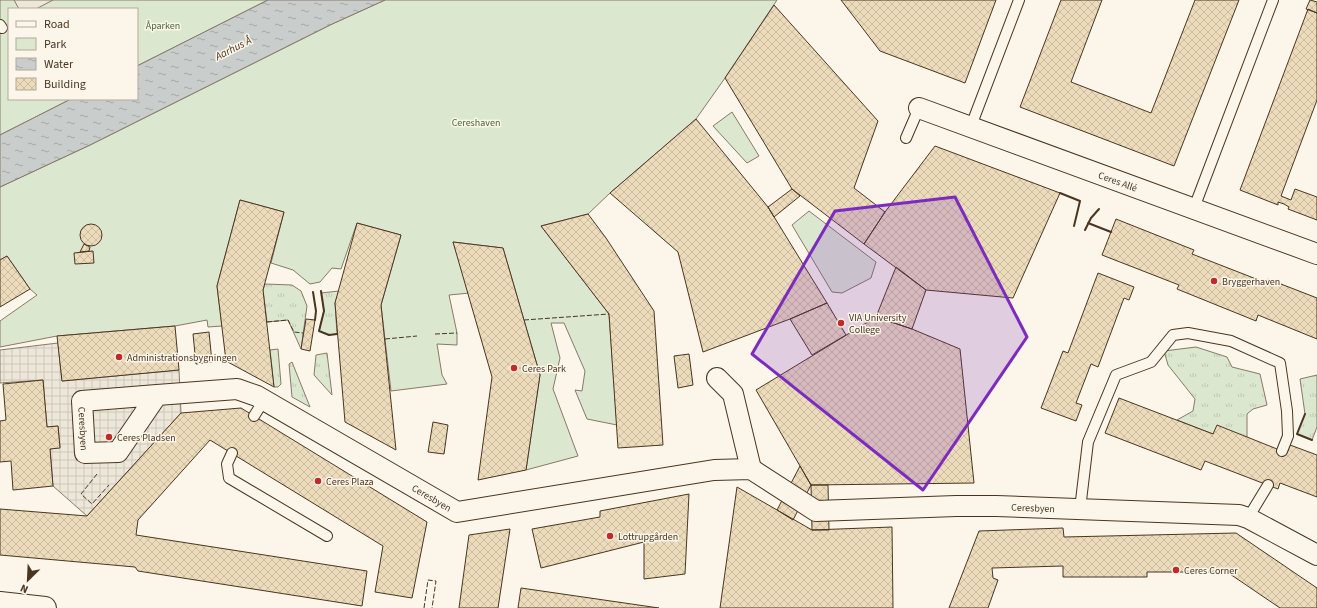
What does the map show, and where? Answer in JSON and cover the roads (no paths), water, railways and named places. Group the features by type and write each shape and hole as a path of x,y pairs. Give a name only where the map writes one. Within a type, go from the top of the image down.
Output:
{"street":[{"name":"Ceres Allé","path":"919,108 1317,254"},
{"path":"717,378 733,394 751,469"},
{"name":"Ceresbyen","path":"157,395 237,389 259,408 457,512 714,470 751,469 816,511 956,506 1239,515 1248,518 1317,555"},
{"path":"1,605 45,608"}],"lane":[{"path":"971,126 1019,0"},
{"path":"1194,208 1273,0"},
{"path":"906,138 919,108"},
{"path":"1080,510 1088,442 1116,375 1152,362 1173,335 1188,333 1231,341 1280,363 1287,410 1288,436 1282,451"},
{"path":"232,453 227,464 229,478 327,536"},
{"path":"1248,518 1268,486"}],"water":[{"name":"Aarhus Å","path":"268,0 385,0 330,25 90,145 0,187 0,135 69,100 138,100 138,65"}],"place":[{"name":"Bryggerhaven","path":"1214,281"},
{"name":"VIA University College","path":"841,323"},
{"name":"Administrationsbygningen","path":"119,357"},
{"name":"Ceres Park","path":"514,368"},
{"name":"Ceres Pladsen","path":"109,437"},
{"name":"Ceres Plaza","path":"318,481"},
{"name":"Lottrupgården","path":"610,536"},
{"name":"Ceres Corner","path":"1176,570"}],"park label":[{"name":"Åparken","path":"163,25"},
{"name":"Cereshaven","path":"476,122"}]}
